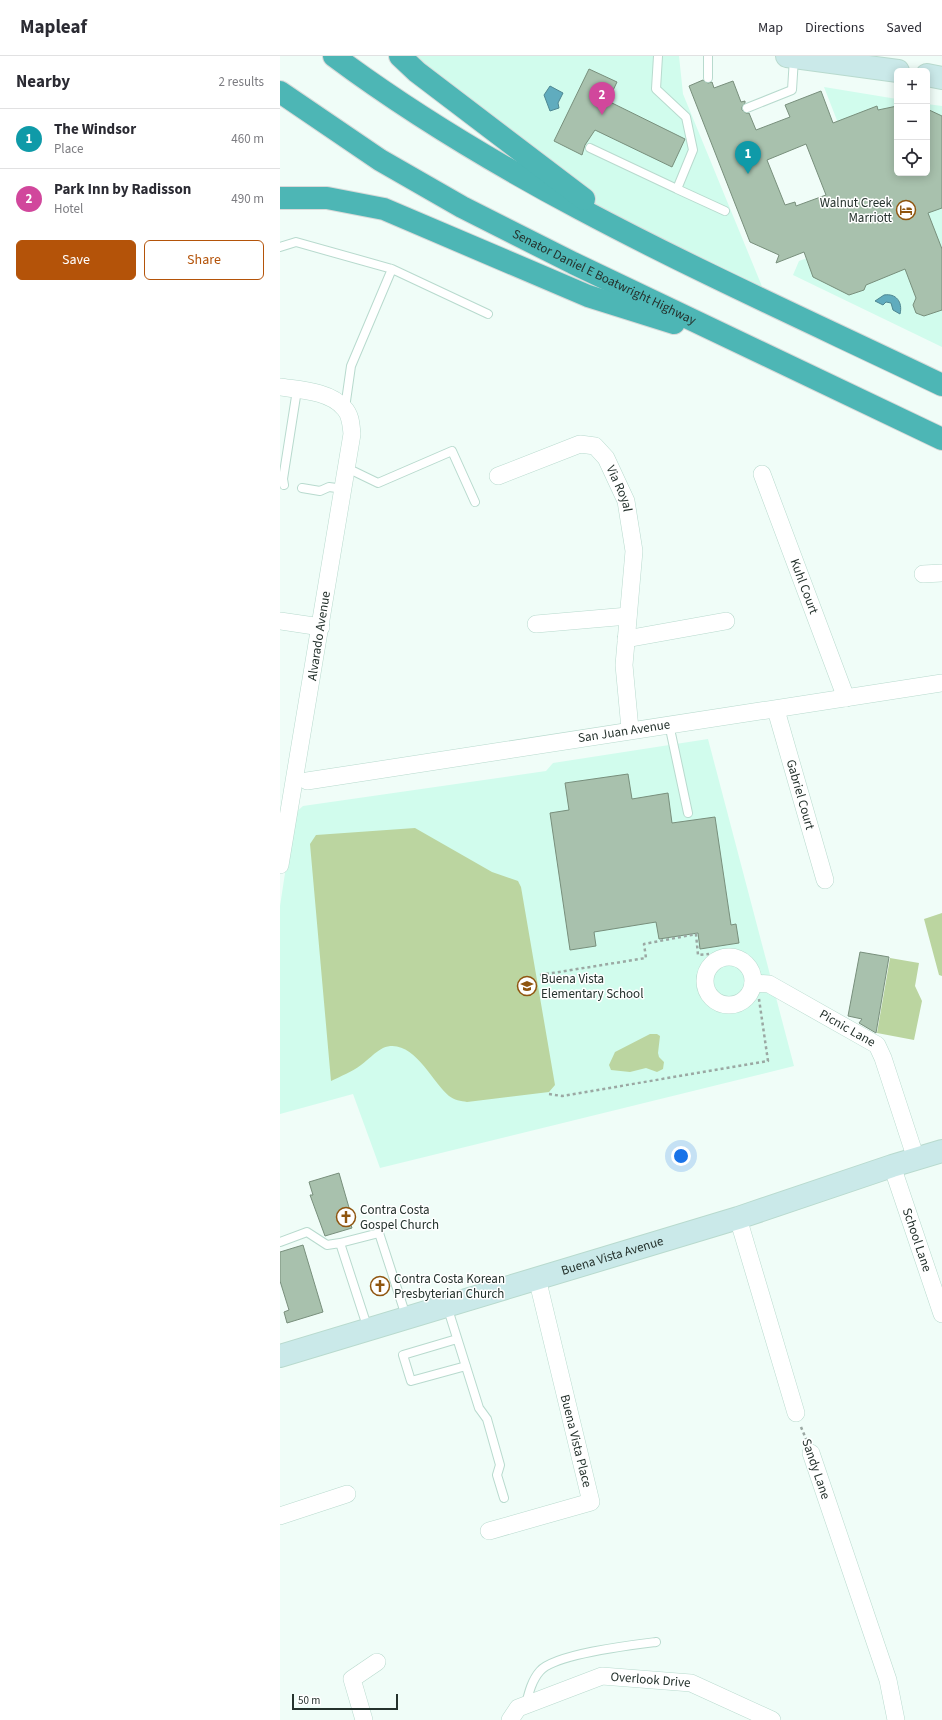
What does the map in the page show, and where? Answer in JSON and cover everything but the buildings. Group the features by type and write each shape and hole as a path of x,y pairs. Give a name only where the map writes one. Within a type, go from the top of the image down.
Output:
{"highway":[{"path":"334,56 468,145 550,192 633,236 942,386"},
{"path":"400,56 417,72 633,236"},
{"name":"Senator Daniel E Boatwright Highway","path":"280,92 354,144 439,195 573,263 942,439"},
{"path":"280,198 327,198 384,209 588,296 758,351"}],"street":[{"path":"790,56 820,58 894,70"},
{"path":"930,76 942,78"},
{"path":"280,387 323,395 335,400 345,408"},
{"name":"Alvarado Avenue","path":"280,866 321,628 352,434 350,417 345,408"},
{"name":"Via Royal","path":"498,476 580,444 595,446 606,458 626,501 634,551 624,665 630,730"},
{"name":"Kuhl Court","path":"762,474 846,698"},
{"path":"923,574 942,573"},
{"path":"536,624 628,616"},
{"path":"280,621 321,628"},
{"path":"626,639 726,621"},
{"name":"San Juan Avenue","path":"307,781 669,724 776,710 942,683"},
{"name":"Gabriel Court","path":"776,710 825,880"},
{"name":"Picnic Lane","path":"753,983 769,984 877,1045 883,1058 916,1159"},
{"name":"Buena Vista Avenue","path":"280,1356 738,1218 892,1166 942,1151"},
{"name":"School Lane","path":"892,1166 942,1314"},
{"path":"738,1218 796,1413"},
{"name":"Buena Vista Place","path":"489,1531 591,1502 537,1278"},
{"name":"Sandy Lane","path":"811,1453 888,1680 896,1720"},
{"path":"280,1516 347,1494"},
{"path":"364,1720 352,1679 377,1662"},
{"name":"Overlook Drive","path":"510,1720 518,1708 602,1676 691,1683 772,1720"}],"lane":[{"path":"658,56 656,89 686,117 693,150 677,189"},
{"path":"708,56 708,78"},
{"path":"747,108 792,90 790,56"},
{"path":"590,148 725,211"},
{"path":"280,247 296,242 392,269 488,314"},
{"path":"345,408 351,366 392,269"},
{"path":"284,485 283,479 297,390"},
{"path":"347,468 378,483 452,451 475,502"},
{"path":"302,488 320,491 329,487 344,489"},
{"path":"669,724 688,813"},
{"path":"280,1242 307,1232 327,1245 379,1233 407,1318"},
{"path":"340,1243 368,1329"},
{"path":"447,1306 479,1408 487,1420 496,1450 500,1465 497,1476 504,1498"},
{"path":"457,1339 403,1355 411,1381 466,1366"},
{"path":"526,1705 531,1686 541,1670 560,1660 614,1648 656,1642"}],"path":[{"path":"540,975 646,958 644,944 696,934 698,955 709,954"},
{"path":"549,1094 562,1096 768,1061 759,999"},
{"name":"Sandy Lane","path":"796,1413 811,1453"}],"shaded area":[{"path":"399,56 679,56 683,94 768,301 633,235"},
{"name":"Walnut Creek Marriott","path":"824,87 894,99 894,176 930,176 930,104 942,106 942,347 793,275 799,261 880,231"},
{"name":"Buena Vista Elementary School","path":"708,739 794,1066 380,1168 353,1094 280,1114 280,906 294,814 303,806 546,771 553,763"}],"green space":[{"path":"415,828 492,872 518,881 521,887 555,1085 549,1092 467,1102 458,1100 449,1096 442,1089 412,1054 403,1048 393,1046 383,1048 358,1067 331,1081 310,844 316,835"},
{"path":"942,913 942,976 939,975 924,919"},
{"path":"890,958 919,963 915,986 922,1001 914,1040 877,1033"},
{"path":"650,1034 657,1034 660,1036 658,1053 659,1057 664,1062 663,1069 657,1072 646,1068 630,1072 611,1070 609,1065 615,1052"}],"water":[{"path":"550,86 563,93 558,103 559,108 550,111 544,95"},
{"path":"884,295 892,295 898,299 901,310 900,314 893,310 891,303 886,302 883,305 875,301"}],"place":[{"name":"Park Inn by Radisson","path":"602,115"},
{"name":"The Windsor","path":"748,174"},
{"name":"Walnut Creek Marriott","path":"906,210"},
{"name":"Buena Vista Elementary School","path":"527,986"},
{"name":"Contra Costa Gospel Church","path":"346,1217"},
{"name":"Contra Costa Korean Presbyterian Church","path":"380,1286"}]}
